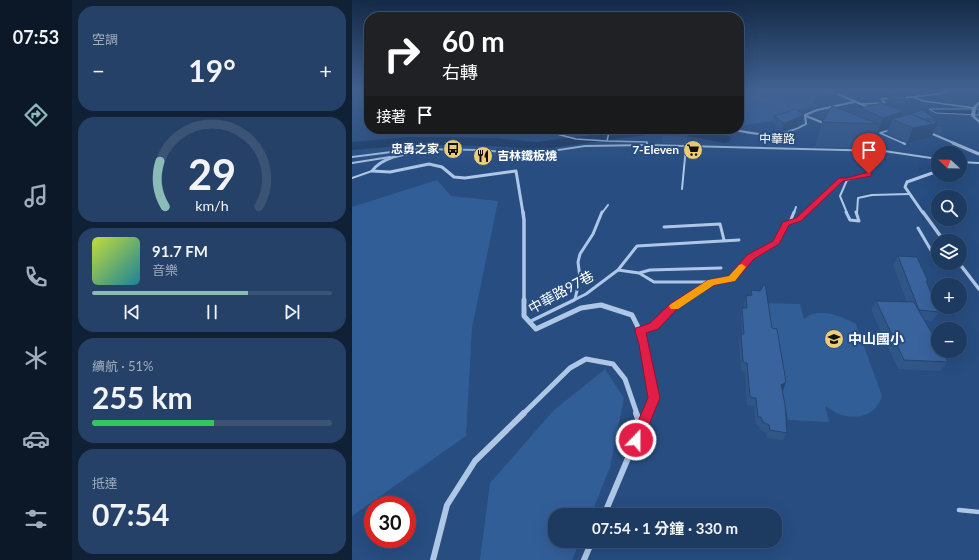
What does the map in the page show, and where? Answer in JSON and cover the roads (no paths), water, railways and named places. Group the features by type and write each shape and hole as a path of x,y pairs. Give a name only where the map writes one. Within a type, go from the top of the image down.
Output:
{"street":[{"path":"744,132 756,135 778,135 796,131 806,124 804,116"},
{"path":"807,116 833,128"},
{"path":"924,130 979,154"},
{"path":"861,140 884,151"},
{"name":"中華路","path":"352,157 399,151 435,149 515,153 545,152 585,146 647,145 884,151 931,158"},
{"path":"435,149 396,156 381,162 373,167 372,171 390,172 429,164 442,167 454,177 465,178 516,171 524,220 524,316 528,322 536,329 582,308 601,305 632,315 640,331 644,344 654,398 607,508"},
{"path":"967,162 979,163"},
{"path":"931,173 907,182 905,186 909,194 939,234"},
{"path":"964,270 979,290"},
{"path":"433,560 447,506 475,461 570,368 586,359 613,364 624,379 641,428"},
{"path":"584,560 589,548"}],"lane":[{"path":"895,128 880,133 905,144"},
{"path":"555,134 590,141 607,140 647,142 647,145"},
{"path":"607,140 609,134"},
{"path":"682,189 686,147"},
{"path":"352,163 396,156"},
{"path":"352,178 372,171"},
{"path":"618,270 639,273 654,282 712,282 732,278 750,257 776,242 786,223 798,219 842,179 847,180 869,174"},
{"path":"847,180 840,196 850,220 859,221 856,210 858,198 872,195 909,194"},
{"path":"575,299 580,278 578,262 580,254 593,234 603,210 608,205"},
{"path":"790,222 796,207"},
{"path":"664,227 720,224 724,240 739,240"},
{"path":"918,228 931,250"},
{"name":"中華路97巷","path":"528,322 586,294 618,270 637,246 724,240"},
{"path":"639,273 650,270 722,268"},
{"path":"640,331 654,326 674,307 712,282"},
{"path":"959,510 979,512"}],"waterway":[{"path":"352,146 410,141 495,142 536,146 630,134"},
{"path":"695,134 725,139"}],"place":[{"name":"忠勇之家","path":"453,149"},
{"name":"7-Eleven","path":"693,150"},
{"name":"吉林鐵板燒","path":"483,156"},
{"name":"中山國小","path":"834,339"}]}
